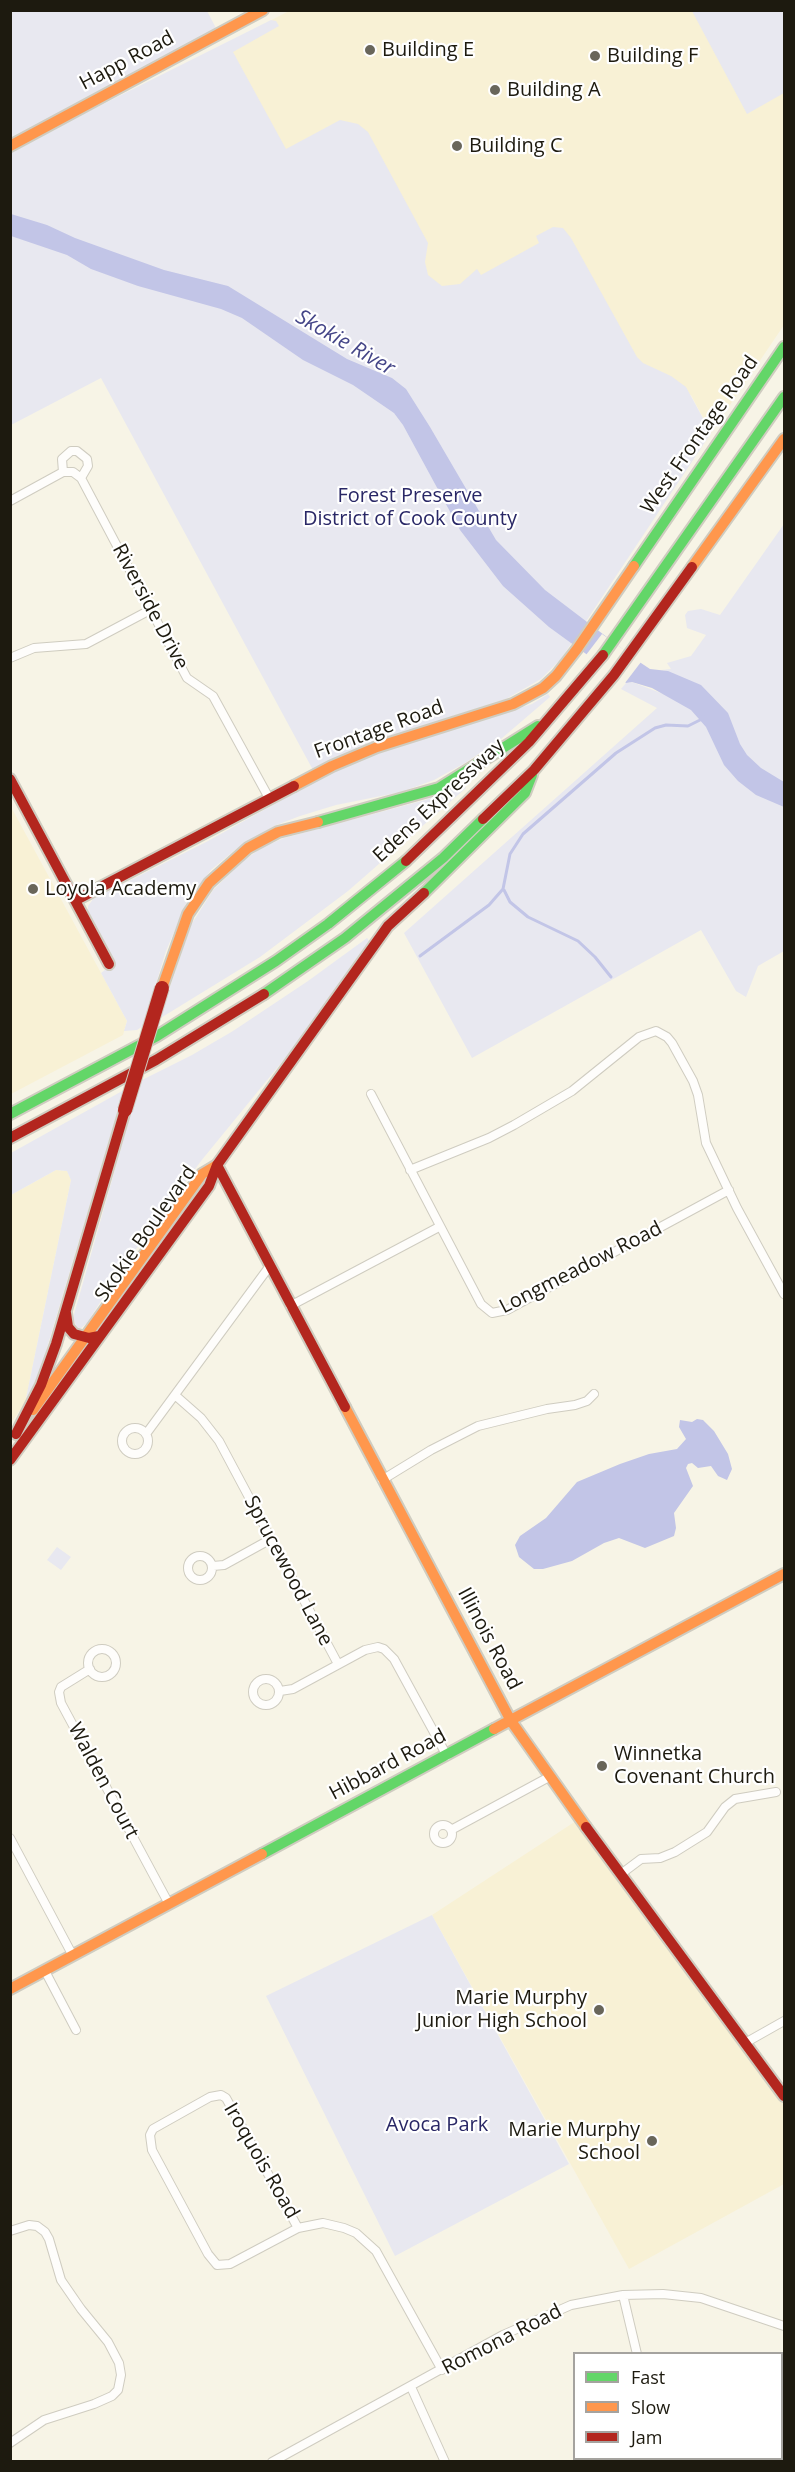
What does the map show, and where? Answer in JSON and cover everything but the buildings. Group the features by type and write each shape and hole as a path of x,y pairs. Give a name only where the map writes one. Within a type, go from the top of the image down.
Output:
{"main road":[{"name":"Happ Road","path":"10,146 262,10"},
{"name":"West Frontage Road","path":"648,546 784,347"},
{"name":"Edens Expressway","path":"10,1114 157,1036 276,962 409,859 484,788 548,720 613,642 784,397"},
{"path":"10,1138 156,1060 249,1005 385,907 443,858 534,770 614,675 784,439"},
{"name":"Frontage Road","path":"76,900 332,766 377,747 529,697 556,676 648,546"},
{"path":"13,1438 41,1385 56,1344 162,988 188,914 209,883 248,848 278,832 439,788 548,720"},
{"name":"Skokie Boulevard","path":"10,1460 202,1174 217,1165 388,926 447,872 525,793 534,770"},
{"path":"10,779 109,964"},
{"name":"Illinois Road","path":"217,1165 511,1721 549,1777 784,2096"},
{"path":"65,1310 71,1331 79,1336 92,1336"},
{"name":"Skokie Boulevard","path":"13,1438 92,1336"},
{"name":"Hibbard Road","path":"10,1989 784,1574"}],"street":[{"path":"10,501 63,472 62,459 72,451 77,451 87,459 88,466 81,478"},
{"name":"Riverside Drive","path":"63,472 73,472 81,478 187,678 213,696 269,798"},
{"path":"10,658 34,648 86,644 150,610"},
{"path":"410,1170 489,1138 514,1125 572,1090 645,1034 656,1031 672,1043 693,1081 698,1095 706,1143 784,1294"},
{"name":"Longmeadow Road","path":"371,1094 439,1227 481,1304 489,1312 497,1313 507,1310 729,1190"},
{"path":"290,1306 439,1227"},
{"path":"146,1434 269,1267"},
{"path":"382,1480 478,1426 537,1411 575,1405 587,1401 594,1394"},
{"name":"Sprucewood Lane","path":"176,1396 201,1418 219,1441 338,1664 371,1648 384,1649 390,1653 447,1756"},
{"path":"213,1566 224,1565 271,1539"},
{"path":"280,1691 293,1689 338,1664"},
{"name":"Walden Court","path":"90,1670 61,1687 59,1692 61,1703 169,1904"},
{"path":"451,1830 549,1777"},
{"path":"621,1874 641,1859 668,1856 691,1842 711,1827 725,1807 735,1799 776,1792"},
{"path":"10,1838 73,1956"},
{"path":"45,1971 76,2030"},
{"path":"745,2043 784,2022"},
{"name":"Iroquois Road","path":"298,2228 226,2098 221,2095 210,2097 153,2129 150,2135 152,2150 207,2254 217,2265 230,2264 298,2228 323,2223 334,2224 356,2234 371,2247 385,2266 442,2370"},
{"path":"10,2231 29,2225 38,2226 45,2232 61,2280 108,2342 119,2363 122,2375 118,2390 112,2396 44,2420 10,2443"},
{"name":"Romona Road","path":"272,2462 503,2335 571,2306 623,2295 663,2294 701,2298 784,2326"},
{"path":"623,2295 637,2352"},
{"path":"411,2387 445,2462"}],"shaded area":[{"path":"289,11 784,11 784,325 711,433 691,395 439,299 286,155 225,44"},
{"name":"Loyola Academy","path":"10,805 127,1021 123,1035 11,1094"},
{"path":"56,1170 67,1171 71,1180 25,1403 11,1423 11,1195"},
{"name":"Marie Murphy Junior High School","path":"576,1821 784,2105 784,2184 629,2269 432,1915"}],"green space":[{"path":"10,11 207,11 216,28 11,139"},
{"path":"692,11 784,11 784,93 747,114"},
{"name":"Forest Preserve District of Cook County","path":"271,20 276,21 279,26 233,52 286,149 340,120 358,124 368,132 428,243 425,262 428,275 442,286 460,284 477,269 481,275 539,243 536,236 553,227 563,228 571,238 637,357 643,363 671,376 686,387 711,433 560,660 541,679 506,699 366,744 313,770 101,378 11,425 11,153 91,110"},
{"path":"784,524 784,951 758,966 746,997 736,991 701,930 472,1058 404,933 657,708 621,689 626,683 632,682 666,695 668,671 661,670 671,669 667,663 691,656 706,635 687,628 685,615 688,611 701,609 720,615"},
{"path":"548,694 550,697 501,739 434,780 401,792 336,805 300,816 274,826 235,850 211,870 186,904 166,951 143,1026 137,1030 124,1031 127,1021 101,973 114,963 88,911 88,906 93,899 208,841 332,772 383,751 532,704"},
{"path":"463,783 466,788 348,891 260,957 159,1019 191,925 213,890 244,860 263,847 284,838 425,800"},
{"path":"367,938 370,942 295,1046 201,1161 122,1268 87,1323 80,1329 77,1328 73,1318 140,1081 233,1031"},
{"path":"124,1090 35,1388 25,1403 71,1180 67,1171 56,1170 11,1195 11,1153"},
{"path":"57,1547 71,1557 61,1570 47,1560"},
{"name":"Avoca Park","path":"432,1915 569,2164 395,2256 266,1996"}],"water":[{"path":"11,214 47,225 75,238 164,270 228,286 347,359 392,378 406,389 496,540 545,590 641,663 650,669 668,671 701,685 728,713 740,744 747,755 761,768 784,782 784,807 756,795 738,781 724,765 706,727 691,710 652,688 632,682 626,683 549,627 503,586 460,530 403,425 394,413 353,385 303,360 242,318 221,309 138,286 91,269 67,255 11,236"},
{"path":"697,1419 703,1420 714,1431 728,1454 732,1469 727,1480 718,1476 711,1466 698,1468 692,1463 688,1464 686,1468 693,1486 674,1513 676,1528 674,1536 645,1548 619,1538 604,1543 572,1561 543,1569 534,1569 519,1557 515,1545 520,1536 546,1518 577,1482 649,1454 677,1449 686,1439 679,1427 680,1420 692,1422"}],"pier":[{"path":"602,634 641,662 625,683 586,655"}],"waterway":[{"path":"420,956 489,905 503,889 510,854 523,834 616,753 655,728 666,725 688,726 703,716"},
{"path":"504,890 510,902 528,917 578,941 611,977"}],"traffic: fast":[{"path":"634,566 784,347"},
{"path":"603,655 784,397"},
{"path":"318,822 439,788 538,726"},
{"path":"424,893 525,793 532,775"},
{"path":"264,994 345,938 443,858 483,819"},
{"path":"10,1114 157,1036 276,961 328,924 406,861"},
{"path":"262,1854 494,1729"}],"traffic: slow":[{"path":"10,146 263,10"},
{"path":"692,567 784,439"},
{"path":"294,786 332,766 377,747 513,704 543,688 556,676 577,649 634,566"},
{"path":"162,988 188,914 209,883 248,848 278,832 318,822"},
{"path":"33,1410 202,1174 217,1165"},
{"path":"345,1407 511,1721 586,1827"},
{"path":"494,1729 784,1574"},
{"path":"10,1989 262,1854"}],"traffic: jam":[{"path":"483,819 534,770 614,675 692,567"},
{"path":"406,861 529,742 603,655"},
{"path":"10,779 109,964"},
{"path":"76,900 294,786"},
{"path":"217,1165 388,926 424,893"},
{"path":"125,1110 162,988"},
{"path":"10,1138 156,1060 264,994"},
{"path":"16,1434 41,1385 56,1344 125,1110"},
{"path":"217,1165 345,1407"},
{"path":"10,1460 209,1186 217,1165"},
{"path":"66,1313 68,1327 74,1334 89,1338 99,1336"},
{"path":"586,1827 784,2096"}],"place":[{"name":"Building E","path":"370,50"},
{"name":"Building F","path":"595,56"},
{"name":"Building A","path":"495,90"},
{"name":"Building C","path":"457,146"},
{"name":"Loyola Academy","path":"33,889"},
{"name":"Winnetka Covenant Church","path":"602,1766"},
{"name":"Marie Murphy Junior High School","path":"599,2010"},
{"name":"Marie Murphy School","path":"652,2141"}],"water label":[{"name":"Skokie River","path":"345,343"}]}
